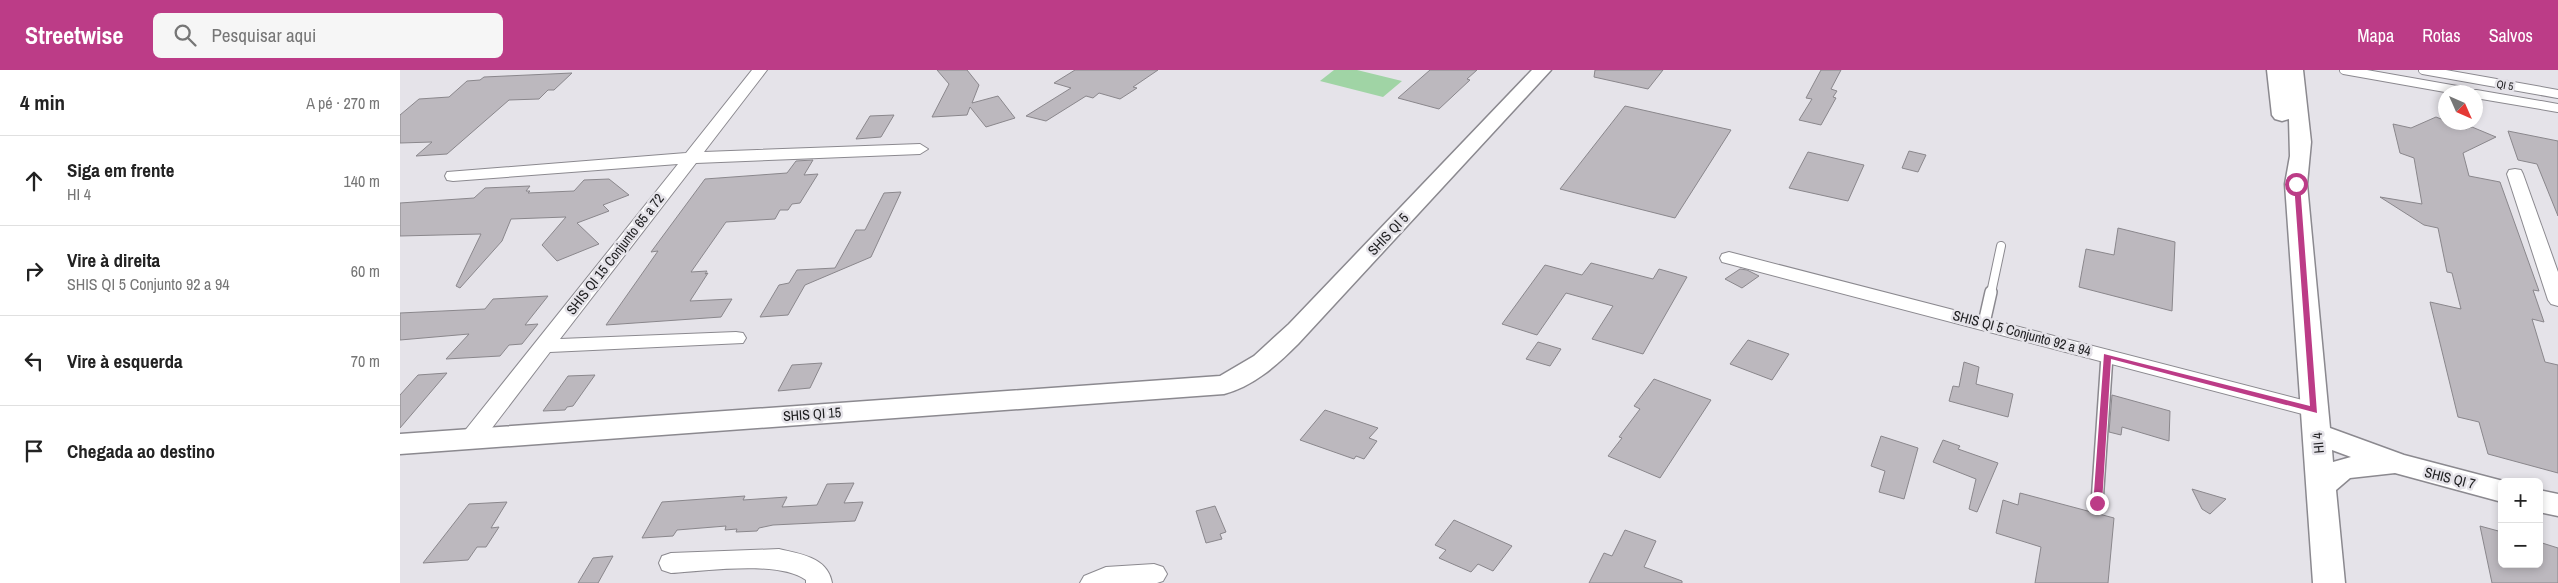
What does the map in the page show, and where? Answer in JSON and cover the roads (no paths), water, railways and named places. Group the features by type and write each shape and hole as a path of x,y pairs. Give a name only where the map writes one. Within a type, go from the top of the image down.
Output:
{"street":[{"name":"SHIS QI 15 Conjunto 65 a 72","path":"471,439 760,70"},
{"name":"SHIS QI 5","path":"1224,385 1244,377 1270,357 1298,330 1542,70"},
{"name":"HI 4","path":"2288,70 2300,140 2300,168 2296,184 2329,583"},
{"path":"452,176 690,158 920,149"},
{"path":"2515,174 2558,300"},
{"name":"SHIS QI 5 Conjunto 92 a 94","path":"1729,258 2107,356 2316,422"},
{"path":"544,346 736,338"},
{"name":"SHIS QI 15","path":"400,444 1224,385"},
{"name":"SHIS QI 7","path":"2316,422 2398,464 2498,490"},
{"name":"SHIS QI 7","path":"2322,486 2341,470 2359,466 2398,464"},
{"path":"2543,501 2558,505"},
{"path":"670,563 779,559 804,565 818,575 819,583"},
{"path":"1093,583 1106,577 1154,574"}],"lane":[{"path":"2344,70 2438,87"},
{"name":"QI 5","path":"2422,70 2558,94"},
{"path":"2466,78 2467,85"},
{"name":"QI 5","path":"2483,95 2558,108"},
{"path":"1984,323 2001,246"},
{"path":"2097,503 2107,356"}]}
